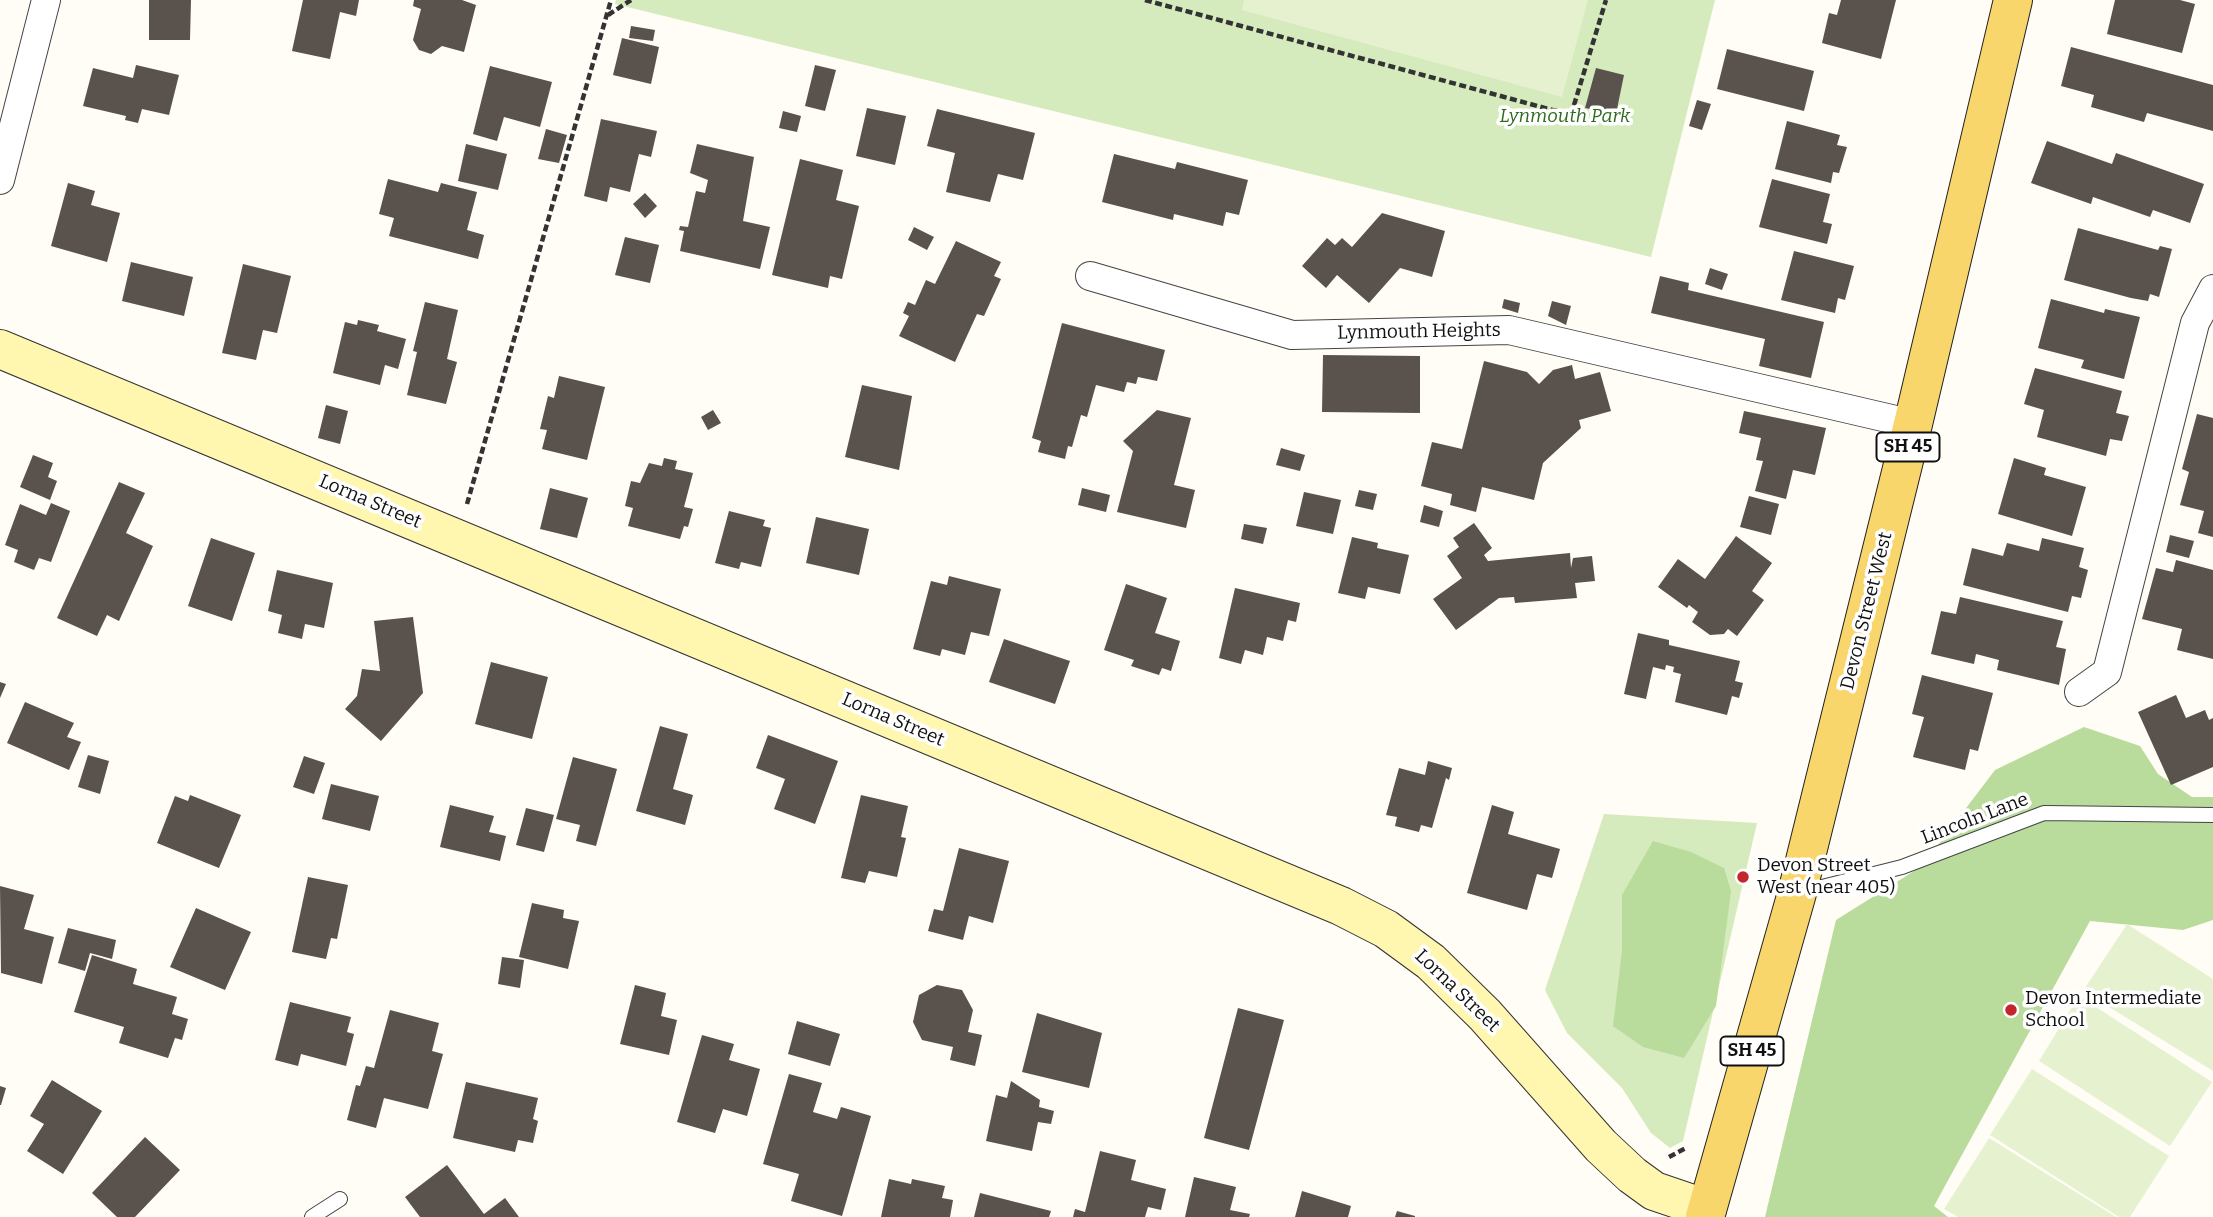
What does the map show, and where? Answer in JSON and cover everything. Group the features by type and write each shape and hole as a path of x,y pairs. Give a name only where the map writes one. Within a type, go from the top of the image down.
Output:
{"main road":[{"name":"Devon Street West","path":"1706,1213 1797,893 1913,424 2012,0"}],"street":[{"path":"0,180 46,0"},
{"name":"Lynmouth Heights","path":"1090,276 1292,335 1509,330 1913,424"},
{"path":"2079,692 2107,672 2195,323 2213,289"},
{"name":"Lorna Street","path":"0,349 1328,900 1386,929 1431,962 1601,1146 1632,1175 1654,1191 1706,1213"}],"lane":[{"name":"Lincoln Lane","path":"1797,893 1902,867 2044,813 2213,815"},
{"path":"312,1217 340,1199"}],"path":[{"path":"457,538 611,0"},
{"path":"607,16 631,0"},
{"path":"1145,0 1571,115 1606,0"},
{"path":"1657,1155 1671,1158 1690,1145"}],"green space":[{"name":"Lynmouth Park","path":"616,0 1715,0 1651,257 615,4"},
{"path":"1244,0 1588,0 1562,97 1242,10"},
{"path":"2084,727 2140,746 2158,774 2192,797 2213,797 2213,920 2183,930 2090,921 1934,1206 1948,1217 1765,1217 1836,920 1922,866 1995,770"},
{"path":"1604,814 1757,823 1683,1141 1670,1148 1651,1133 1622,1088 1567,1033 1545,990"},
{"path":"1653,841 1691,852 1724,868 1731,891 1716,1006 1684,1058 1643,1047 1613,1026 1622,951 1622,895"},
{"path":"2127,924 2213,979 2213,1071 2083,991"},
{"path":"2079,996 2212,1082 2170,1146 2039,1061"},
{"path":"2032,1069 2169,1156 2130,1217 2119,1217 1990,1135"},
{"path":"1989,1138 2116,1217 1958,1217 1944,1209"}],"building":[{"path":"149,0 191,0 190,40 149,40"},
{"path":"303,0 359,0 356,16 340,12 330,59 292,51"},
{"path":"414,0 462,0 476,5 464,52 442,46 431,54 419,50 413,40 421,9 413,6"},
{"path":"1841,0 1896,0 1881,59 1822,43 1829,13 1837,15"},
{"path":"2115,0 2180,0 2195,4 2182,53 2107,34"},
{"path":"631,26 655,30 653,41 629,38"},
{"path":"622,38 659,47 651,84 613,75"},
{"path":"2071,47 2213,85 2213,131 2147,113 2144,122 2091,107 2094,95 2061,86"},
{"path":"1727,49 1814,71 1804,111 1717,89"},
{"path":"136,65 179,75 169,115 142,109 138,123 125,120 126,116 83,106 93,68 133,78"},
{"path":"815,65 836,70 825,111 805,106"},
{"path":"490,66 552,82 540,127 504,117 497,141 473,134"},
{"path":"1596,68 1624,75 1616,114 1585,108"},
{"path":"1697,100 1711,104 1702,130 1689,126"},
{"path":"867,108 906,116 895,165 856,156"},
{"path":"937,109 1035,133 1023,180 998,174 990,202 946,192 955,153 927,146"},
{"path":"783,111 801,116 797,132 779,128"},
{"path":"601,119 657,131 651,157 639,154 630,192 610,187 607,202 584,196"},
{"path":"1787,121 1840,135 1837,145 1847,147 1839,173 1833,172 1831,183 1775,169"},
{"path":"546,129 567,135 559,163 538,159"},
{"path":"2047,141 2112,164 2116,153 2204,184 2190,223 2153,210 2150,217 2093,197 2091,204 2031,183"},
{"path":"466,144 507,154 498,190 458,181"},
{"path":"697,144 754,157 743,221 770,227 760,269 680,251 684,231 679,230 680,226 688,227 696,191 705,193 708,180 690,173"},
{"path":"1114,154 1175,169 1177,162 1248,180 1239,215 1226,212 1223,226 1174,214 1173,220 1102,202"},
{"path":"800,159 843,170 836,200 859,206 842,279 830,276 828,288 772,275"},
{"path":"388,179 438,192 441,183 477,192 467,230 484,235 478,259 389,236 394,218 379,214"},
{"path":"1772,179 1830,194 1823,222 1832,224 1827,244 1759,227"},
{"path":"68,183 95,191 91,205 120,213 107,262 51,246"},
{"path":"645,193 657,206 645,218 633,204"},
{"path":"1382,213 1445,231 1432,277 1400,268 1369,303 1337,275 1326,288 1302,266 1327,238 1335,245 1342,238 1352,247"},
{"path":"914,227 934,237 927,250 908,240"},
{"path":"2078,228 2158,250 2160,246 2172,249 2159,297 2150,294 2148,301 2131,298 2064,280"},
{"path":"625,237 659,245 650,283 615,275"},
{"path":"956,241 1001,262 994,276 1001,279 984,316 977,314 955,362 899,336 909,316 903,313 908,302 915,305 926,280 935,284"},
{"path":"1794,251 1854,266 1845,300 1838,298 1835,313 1781,300"},
{"path":"131,262 193,277 184,316 122,301"},
{"path":"243,264 291,276 277,333 263,330 256,360 222,353"},
{"path":"1710,268 1728,274 1722,290 1705,284"},
{"path":"1660,276 1689,283 1688,290 1824,322 1811,378 1759,366 1765,339 1651,313"},
{"path":"1504,299 1520,303 1518,313 1502,308"},
{"path":"2051,299 2104,313 2105,309 2140,317 2124,379 2081,368 2084,360 2038,348"},
{"path":"1552,301 1571,306 1566,325 1548,316"},
{"path":"425,302 458,310 447,359 457,362 446,404 407,395 417,352 413,351"},
{"path":"358,320 379,325 377,331 406,339 398,369 385,365 380,385 333,373 345,322 357,325"},
{"path":"1062,323 1165,350 1157,381 1138,377 1136,384 1127,382 1124,392 1096,385 1087,417 1081,415 1072,447 1068,446 1065,459 1038,452 1041,441 1032,438"},
{"path":"1323,355 1420,356 1420,413 1322,412"},
{"path":"1484,361 1527,372 1539,384 1553,370 1572,365 1575,379 1600,372 1611,411 1579,420 1581,428 1543,463 1534,500 1482,487 1476,512 1450,505 1452,494 1421,486 1432,442 1462,449"},
{"path":"2035,368 2122,391 2116,413 2129,416 2122,441 2110,439 2106,456 2037,437 2044,410 2024,404"},
{"path":"559,376 605,387 587,460 542,449 547,430 540,429 548,396 554,398"},
{"path":"862,385 912,396 899,470 845,457"},
{"path":"326,405 348,411 340,444 318,438"},
{"path":"713,410 721,423 708,430 701,417"},
{"path":"1157,410 1191,418 1174,485 1195,490 1186,528 1117,512 1133,451 1123,441"},
{"path":"1744,411 1826,428 1815,475 1793,470 1786,499 1755,491 1763,461 1756,460 1761,438 1739,433"},
{"path":"2197,414 2213,418 2213,537 2198,533 2204,511 2180,505 2189,472 2182,469"},
{"path":"1281,448 1305,455 1300,471 1276,465"},
{"path":"33,455 53,463 48,477 57,481 50,500 20,487"},
{"path":"664,458 677,461 675,469 693,473 684,507 693,509 688,527 684,526 680,539 628,526 633,508 625,506 631,481 640,483 649,463 662,466"},
{"path":"2014,458 2046,468 2044,475 2086,487 2072,536 1998,514"},
{"path":"119,482 145,493 126,533 153,546 119,621 107,615 97,636 57,618"},
{"path":"550,488 588,498 577,538 540,529"},
{"path":"1082,488 1110,495 1106,512 1078,505"},
{"path":"1359,490 1377,494 1373,510 1355,506"},
{"path":"1304,492 1341,500 1333,534 1296,526"},
{"path":"1749,496 1779,504 1771,535 1740,527"},
{"path":"51,503 70,511 51,562 39,558 34,570 14,562 18,550 5,545 20,504 46,515"},
{"path":"1424,505 1443,511 1439,527 1420,522"},
{"path":"729,511 765,520 763,526 771,528 761,567 741,562 739,569 715,563"},
{"path":"816,517 869,529 859,575 806,563"},
{"path":"1474,523 1492,548 1484,555 1488,561 1570,553 1571,568 1573,558 1592,556 1595,581 1575,583 1577,598 1515,603 1514,597 1499,598 1456,630 1433,599 1462,578 1447,556 1459,547 1453,538"},
{"path":"1244,524 1267,528 1263,544 1241,539"},
{"path":"2170,535 2194,541 2189,558 2166,552"},
{"path":"1736,536 1772,563 1752,591 1764,600 1737,636 1728,629 1724,634 1710,635 1692,622 1698,612 1689,605 1687,608 1658,587 1678,559 1705,579"},
{"path":"1352,537 1378,543 1377,548 1409,555 1400,594 1368,587 1365,599 1338,593"},
{"path":"211,538 255,553 232,621 188,606"},
{"path":"2042,538 2084,548 2079,567 2088,570 2081,598 2072,596 2068,612 1963,585 1972,548 2003,556 2007,543 2039,551"},
{"path":"2176,560 2213,570 2213,659 2177,650 2182,629 2142,619 2156,568 2173,572"},
{"path":"277,570 333,583 324,628 305,624 302,639 278,633 282,615 268,611"},
{"path":"949,576 1001,589 989,636 971,632 965,655 942,649 940,656 913,649 931,581 947,585"},
{"path":"1126,584 1167,598 1155,633 1180,641 1171,671 1162,668 1159,675 1131,666 1134,660 1104,650"},
{"path":"1235,588 1300,603 1296,622 1288,620 1283,641 1267,637 1263,655 1245,650 1241,664 1219,658"},
{"path":"1960,597 2063,621 2056,647 2066,649 2059,685 1997,670 1999,660 1976,654 1974,664 1931,654 1941,611 1956,614"},
{"path":"413,617 423,693 381,741 345,709 357,696 362,669 380,671 374,621"},
{"path":"1638,633 1669,640 1669,645 1740,661 1735,681 1743,683 1739,698 1732,696 1727,715 1675,702 1681,674 1673,672 1674,667 1666,665 1665,670 1653,667 1646,699 1624,694"},
{"path":"1004,639 1070,661 1055,704 989,682"},
{"path":"491,662 548,677 532,739 475,724"},
{"path":"1922,675 1993,693 1978,751 1970,749 1965,770 1913,757 1924,717 1912,714"},
{"path":"0,682 6,684 0,698"},
{"path":"2176,695 2186,718 2205,710 2209,720 2213,718 2213,767 2171,785 2138,712"},
{"path":"25,702 74,723 67,737 81,742 69,770 7,743"},
{"path":"660,726 688,734 673,789 693,795 685,825 636,811"},
{"path":"768,735 838,761 815,824 774,809 785,779 756,768"},
{"path":"88,755 109,761 100,794 78,787"},
{"path":"304,756 325,763 314,794 293,787"},
{"path":"573,757 617,769 596,846 576,841 580,825 556,819"},
{"path":"1428,761 1452,768 1449,780 1446,778 1432,828 1421,825 1419,832 1395,826 1397,817 1386,815 1399,768 1425,775"},
{"path":"331,784 379,796 370,831 322,819"},
{"path":"190,795 241,815 219,868 157,843 175,796 188,801"},
{"path":"861,795 908,806 901,837 906,838 897,877 869,871 865,883 841,878"},
{"path":"450,805 494,816 489,832 506,836 500,861 440,847"},
{"path":"1492,805 1514,812 1508,834 1560,849 1552,878 1537,874 1527,910 1467,893"},
{"path":"526,808 554,815 544,852 516,845"},
{"path":"959,848 1009,861 993,923 969,916 963,940 928,931 934,909 943,911"},
{"path":"308,877 348,885 337,939 331,938 326,959 292,952"},
{"path":"0,886 34,895 24,929 54,937 42,984 1,973"},
{"path":"532,903 564,910 563,918 579,921 568,969 519,957"},
{"path":"196,908 251,932 225,990 170,967"},
{"path":"68,928 116,940 112,959 90,953 85,971 58,963"},
{"path":"92,955 137,969 133,984 177,997 172,1014 188,1019 182,1040 175,1038 168,1058 119,1043 124,1027 74,1012"},
{"path":"502,957 524,960 520,988 498,984"},
{"path":"635,985 666,993 661,1016 677,1020 669,1055 620,1044"},
{"path":"937,985 962,990 973,1010 968,1032 982,1035 975,1066 950,1060 953,1047 922,1040 913,1022 919,995"},
{"path":"290,1002 351,1017 347,1032 354,1034 346,1066 301,1054 298,1066 275,1060"},
{"path":"1238,1008 1284,1020 1249,1150 1204,1138"},
{"path":"390,1010 439,1023 432,1051 443,1054 428,1109 384,1098 376,1128 347,1120 356,1085 360,1086 366,1066 374,1068"},
{"path":"1037,1013 1102,1033 1089,1088 1022,1072"},
{"path":"797,1021 840,1034 830,1066 788,1054"},
{"path":"702,1035 734,1044 729,1060 760,1069 747,1116 723,1109 715,1133 677,1122"},
{"path":"789,1074 822,1083 813,1112 837,1119 841,1107 871,1116 842,1216 791,1201 799,1174 763,1164"},
{"path":"52,1080 102,1111 63,1174 27,1151 44,1124 30,1116"},
{"path":"1011,1081 1040,1100 1039,1107 1054,1111 1051,1124 1038,1122 1032,1151 986,1141 996,1095 1007,1098"},
{"path":"466,1082 538,1098 533,1119 538,1121 533,1143 518,1140 515,1152 453,1138"},
{"path":"0,1086 6,1088 1,1105 0,1105"},
{"path":"145,1137 180,1170 135,1217 117,1217 92,1193"},
{"path":"1100,1151 1136,1160 1131,1180 1166,1189 1161,1210 1148,1207 1145,1217 1073,1217 1075,1209 1085,1212"},
{"path":"447,1165 484,1214 505,1198 519,1217 420,1217 405,1197"},
{"path":"1194,1177 1236,1187 1230,1210 1250,1214 1249,1217 1185,1217"},
{"path":"889,1179 911,1184 912,1179 945,1186 942,1198 953,1200 950,1217 881,1217"},
{"path":"1302,1191 1351,1206 1348,1217 1295,1217"},
{"path":"980,1193 1051,1211 1049,1217 974,1217"},
{"path":"1397,1211 1415,1216 1415,1217 1395,1217"}],"place":[{"name":"Devon Street West (near 405)","path":"1743,877"},
{"name":"Devon Intermediate School","path":"2011,1010"}]}
